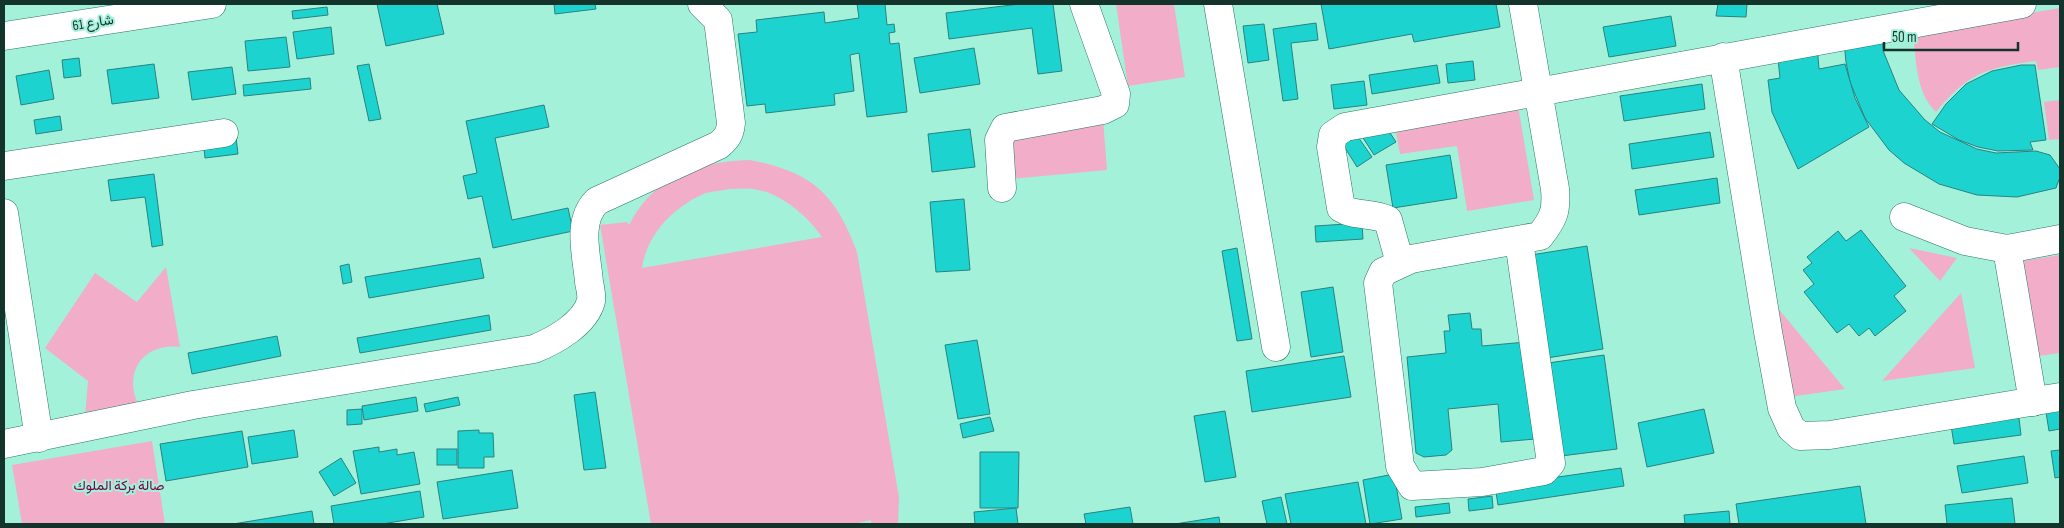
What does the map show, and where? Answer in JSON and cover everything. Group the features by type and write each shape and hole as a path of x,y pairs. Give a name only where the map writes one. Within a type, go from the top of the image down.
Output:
{"street":[{"name":"شارع 61","path":"4,36 212,4"},
{"path":"4,444 193,405 534,349 554,341 582,318 591,300 585,231 585,220 589,208 597,202 727,139 732,124 718,20 712,4"},
{"path":"1002,188 999,140 1005,128 1104,110 1115,104 1116,94 1084,4"},
{"path":"1218,4 1276,347"},
{"path":"1520,242 1551,451 1551,463 1544,471 1482,482 1412,486 1400,466 1378,283 1384,272 1400,263 1520,242 1540,236 1553,220 1556,205 1524,4"},
{"path":"1400,263 1388,220 1379,216 1348,212 1341,208 1331,147 1334,135 1345,127 2022,4"},
{"path":"1723,57 1768,332 1782,408 1791,428 1800,436 1830,435 2060,397"},
{"path":"4,166 224,133"},
{"path":"4,213 39,438"},
{"path":"1904,217 1965,241 2007,249 2060,239"},
{"path":"2007,249 2033,402"}],"green space":[{"path":"1116,4 1174,4 1185,77 1128,86"},
{"path":"2060,8 2060,67 2038,70 2036,61 2004,66 1969,80 1936,112 1929,104 1918,76 1913,33"},
{"path":"1517,100 1534,200 1467,211 1457,146 1400,154 1394,120"},
{"path":"2060,100 2060,139 2049,140 2044,102"},
{"path":"1103,119 1107,170 1000,180 996,129"},
{"path":"750,160 771,165 790,171 805,179 819,188 830,200 849,232 857,252 899,497 898,524 871,524 871,520 854,524 651,524 600,225 627,222 629,225 639,208 651,194 679,174 695,168 731,161","holes":["729,189 763,191 783,200 801,213 822,237 642,268 645,256 656,233 673,213 683,205 706,193"]},
{"path":"1909,248 1957,258 1940,281"},
{"path":"2060,255 2060,353 2032,357 2016,262"},
{"path":"166,267 180,347 167,347 156,350 140,362 135,370 133,381 138,404 85,417 88,381 45,348 95,273 137,302"},
{"path":"1961,293 1975,368 1882,381"},
{"path":"1767,295 1845,389 1782,398"},
{"name":"صالة بركة الملوك","path":"152,441 165,524 22,524 12,465"}],"building":[{"path":"377,4 437,4 444,34 386,46"},
{"path":"554,4 595,4 596,9 555,14"},
{"path":"857,4 885,4 887,25 894,24 895,32 889,33 890,44 899,43 907,112 867,117 859,53 850,55 854,91 834,94 835,105 766,113 765,104 747,106 738,34 757,32 756,20 824,12 825,23 859,18"},
{"path":"1020,4 1053,4 1062,71 1038,74 1032,28 949,39 946,13"},
{"path":"1321,4 1496,4 1500,27 1414,42 1412,34 1329,49"},
{"path":"1718,4 1747,4 1746,17 1716,16"},
{"path":"327,7 328,15 293,19 292,11"},
{"path":"1671,16 1676,46 1609,57 1603,27"},
{"path":"1316,23 1318,40 1291,43 1298,99 1283,101 1273,29"},
{"path":"1264,24 1269,60 1248,63 1243,26"},
{"path":"331,27 334,54 297,59 293,32"},
{"path":"1881,33 1884,53 1899,90 1925,120 1940,132 1977,149 1996,153 2036,151 2050,155 2060,169 2060,177 2056,188 2017,197 1977,195 1939,184 1904,163 1889,150 1865,118 1850,82 1844,42"},
{"path":"286,37 290,67 248,71 245,41"},
{"path":"1817,45 1819,69 1845,64 1855,98 1869,127 1798,169 1772,112 1768,80 1780,78 1777,50"},
{"path":"974,48 980,84 920,93 914,58"},
{"path":"79,58 81,76 64,78 62,60"},
{"path":"1473,61 1475,80 1448,83 1446,64"},
{"path":"154,64 159,98 112,104 107,70"},
{"path":"369,64 381,119 369,121 357,66"},
{"path":"1437,65 1440,83 1372,94 1369,75"},
{"path":"2021,65 2035,65 2046,140 2030,142 2033,150 1998,151 1978,147 1959,140 1932,124 1946,104 1966,84 1992,71"},
{"path":"232,67 236,94 192,100 188,72"},
{"path":"49,70 54,99 21,105 16,76"},
{"path":"310,78 311,89 244,96 243,85"},
{"path":"1364,81 1367,105 1334,109 1331,85"},
{"path":"1702,84 1705,109 1624,121 1620,96"},
{"path":"544,105 549,127 495,138 512,220 568,208 573,231 493,248 482,196 468,199 463,176 477,173 466,121"},
{"path":"60,116 62,130 36,134 34,120"},
{"path":"1379,116 1396,142 1374,155 1358,130"},
{"path":"970,129 975,167 932,172 928,134"},
{"path":"1710,132 1714,157 1632,169 1629,144"},
{"path":"1356,134 1372,157 1357,167 1342,143"},
{"path":"236,137 238,154 205,158 203,140"},
{"path":"1450,155 1457,198 1393,208 1386,165"},
{"path":"154,174 163,245 152,247 145,197 111,201 108,180"},
{"path":"1717,178 1720,203 1639,215 1635,190"},
{"path":"964,199 970,270 936,272 930,202"},
{"path":"1362,223 1363,239 1316,242 1315,226"},
{"path":"1861,230 1906,286 1894,296 1906,311 1875,336 1869,328 1859,336 1849,324 1837,333 1804,292 1814,284 1803,270 1812,263 1807,257 1838,231 1846,241"},
{"path":"1587,246 1603,349 1547,358 1531,255"},
{"path":"1237,248 1252,339 1237,341 1222,251"},
{"path":"480,258 484,278 369,298 365,277"},
{"path":"349,264 352,282 343,284 340,266"},
{"path":"1333,287 1343,352 1311,357 1301,292"},
{"path":"1470,313 1472,329 1481,329 1482,346 1526,342 1535,439 1501,442 1498,404 1448,409 1452,450 1446,455 1424,457 1416,453 1407,357 1446,353 1444,331 1450,331 1448,315"},
{"path":"489,315 491,330 360,353 357,338"},
{"path":"277,336 281,356 192,374 188,353"},
{"path":"977,340 990,414 958,419 945,345"},
{"path":"1604,355 1617,449 1561,456 1548,363"},
{"path":"1344,356 1351,397 1252,412 1246,371"},
{"path":"595,392 606,468 584,470 574,395"},
{"path":"416,397 418,411 364,420 362,406"},
{"path":"458,397 460,405 426,412 424,404"},
{"path":"2060,403 2060,429 2049,431 2045,406"},
{"path":"362,409 362,424 347,425 347,410"},
{"path":"1704,409 1714,453 1647,467 1638,423"},
{"path":"2018,410 2021,435 1954,444 1950,419"},
{"path":"1225,411 1236,477 1205,482 1194,416"},
{"path":"990,417 994,431 963,438 960,424"},
{"path":"294,430 298,457 252,464 248,437"},
{"path":"479,430 479,433 493,433 494,457 484,457 484,468 458,468 458,431"},
{"path":"242,431 248,467 166,481 160,444"},
{"path":"379,447 379,452 397,449 397,455 414,452 420,484 361,494 353,451"},
{"path":"437,449 457,449 457,465 437,465"},
{"path":"2060,450 2060,477 2055,478 2051,451"},
{"path":"980,452 1019,452 1018,508 980,508"},
{"path":"2024,456 2028,483 1962,493 1957,466"},
{"path":"341,458 356,483 334,496 319,472"},
{"path":"1621,468 1624,486 1498,505 1495,486"},
{"path":"512,470 518,508 443,519 437,482"},
{"path":"1394,474 1402,519 1370,524 1363,480"},
{"path":"1358,482 1366,524 1291,524 1285,494"},
{"path":"1860,486 1866,524 1739,524 1736,504"},
{"path":"420,491 424,517 382,524 334,524 331,506"},
{"path":"1492,496 1493,508 1469,511 1468,499"},
{"path":"1281,497 1287,524 1267,524 1262,501"},
{"path":"2012,498 2015,524 1947,524 1945,505"},
{"path":"1449,503 1450,513 1416,517 1415,507"},
{"path":"1130,507 1133,524 1086,524 1084,514"},
{"path":"1016,508 1018,524 975,524 974,512"},
{"path":"312,511 314,524 233,524"},
{"path":"1729,511 1730,524 1685,524 1684,515"},
{"path":"1219,517 1220,524 1175,524"}]}
